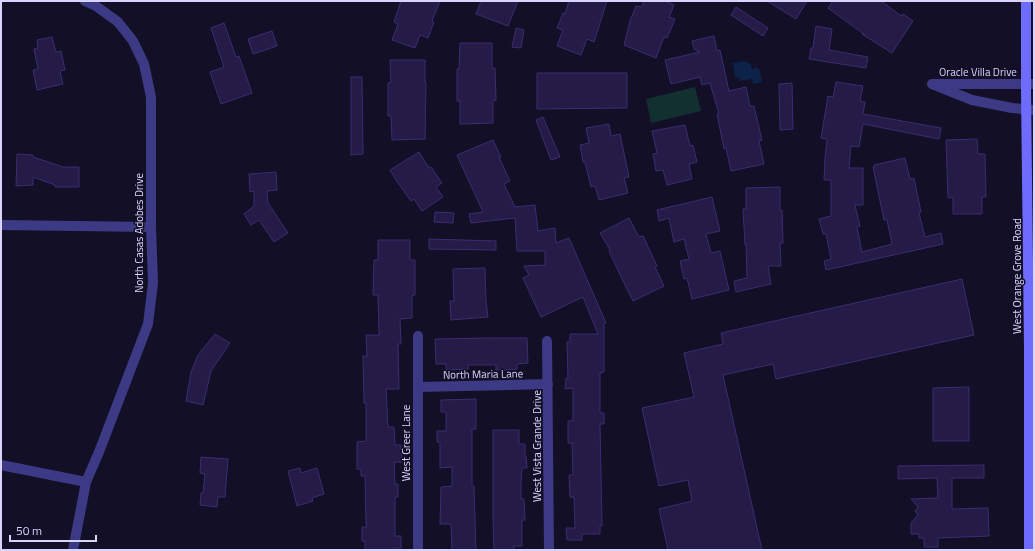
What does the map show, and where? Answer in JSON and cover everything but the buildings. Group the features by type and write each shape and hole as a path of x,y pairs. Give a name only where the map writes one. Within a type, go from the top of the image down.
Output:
{"main road":[{"name":"West Orange Grove Road","path":"1026,1 1034,30"},
{"name":"West Orange Grove Road","path":"1026,1 1030,84 1030,550"}],"street":[{"name":"North Casas Adobes Drive","path":"73,550 86,482 148,324 153,283 151,227 151,97 144,64 133,41 118,22 96,6 85,1"},
{"name":"Oracle Villa Drive","path":"1030,84 932,84 972,100 1030,110"},
{"path":"1,225 151,227"},
{"name":"West Greer Lane","path":"418,336 418,550"},
{"name":"West Vista Grande Drive","path":"547,341 549,550"},
{"name":"North Maria Lane","path":"418,387 548,384"},
{"path":"1,465 86,482"}],"green space":[{"path":"695,87 701,111 651,123 646,99"}],"water":[{"path":"745,61 751,64 752,69 757,67 760,71 762,82 753,84 752,79 740,81 739,77 735,78 733,63"}]}
